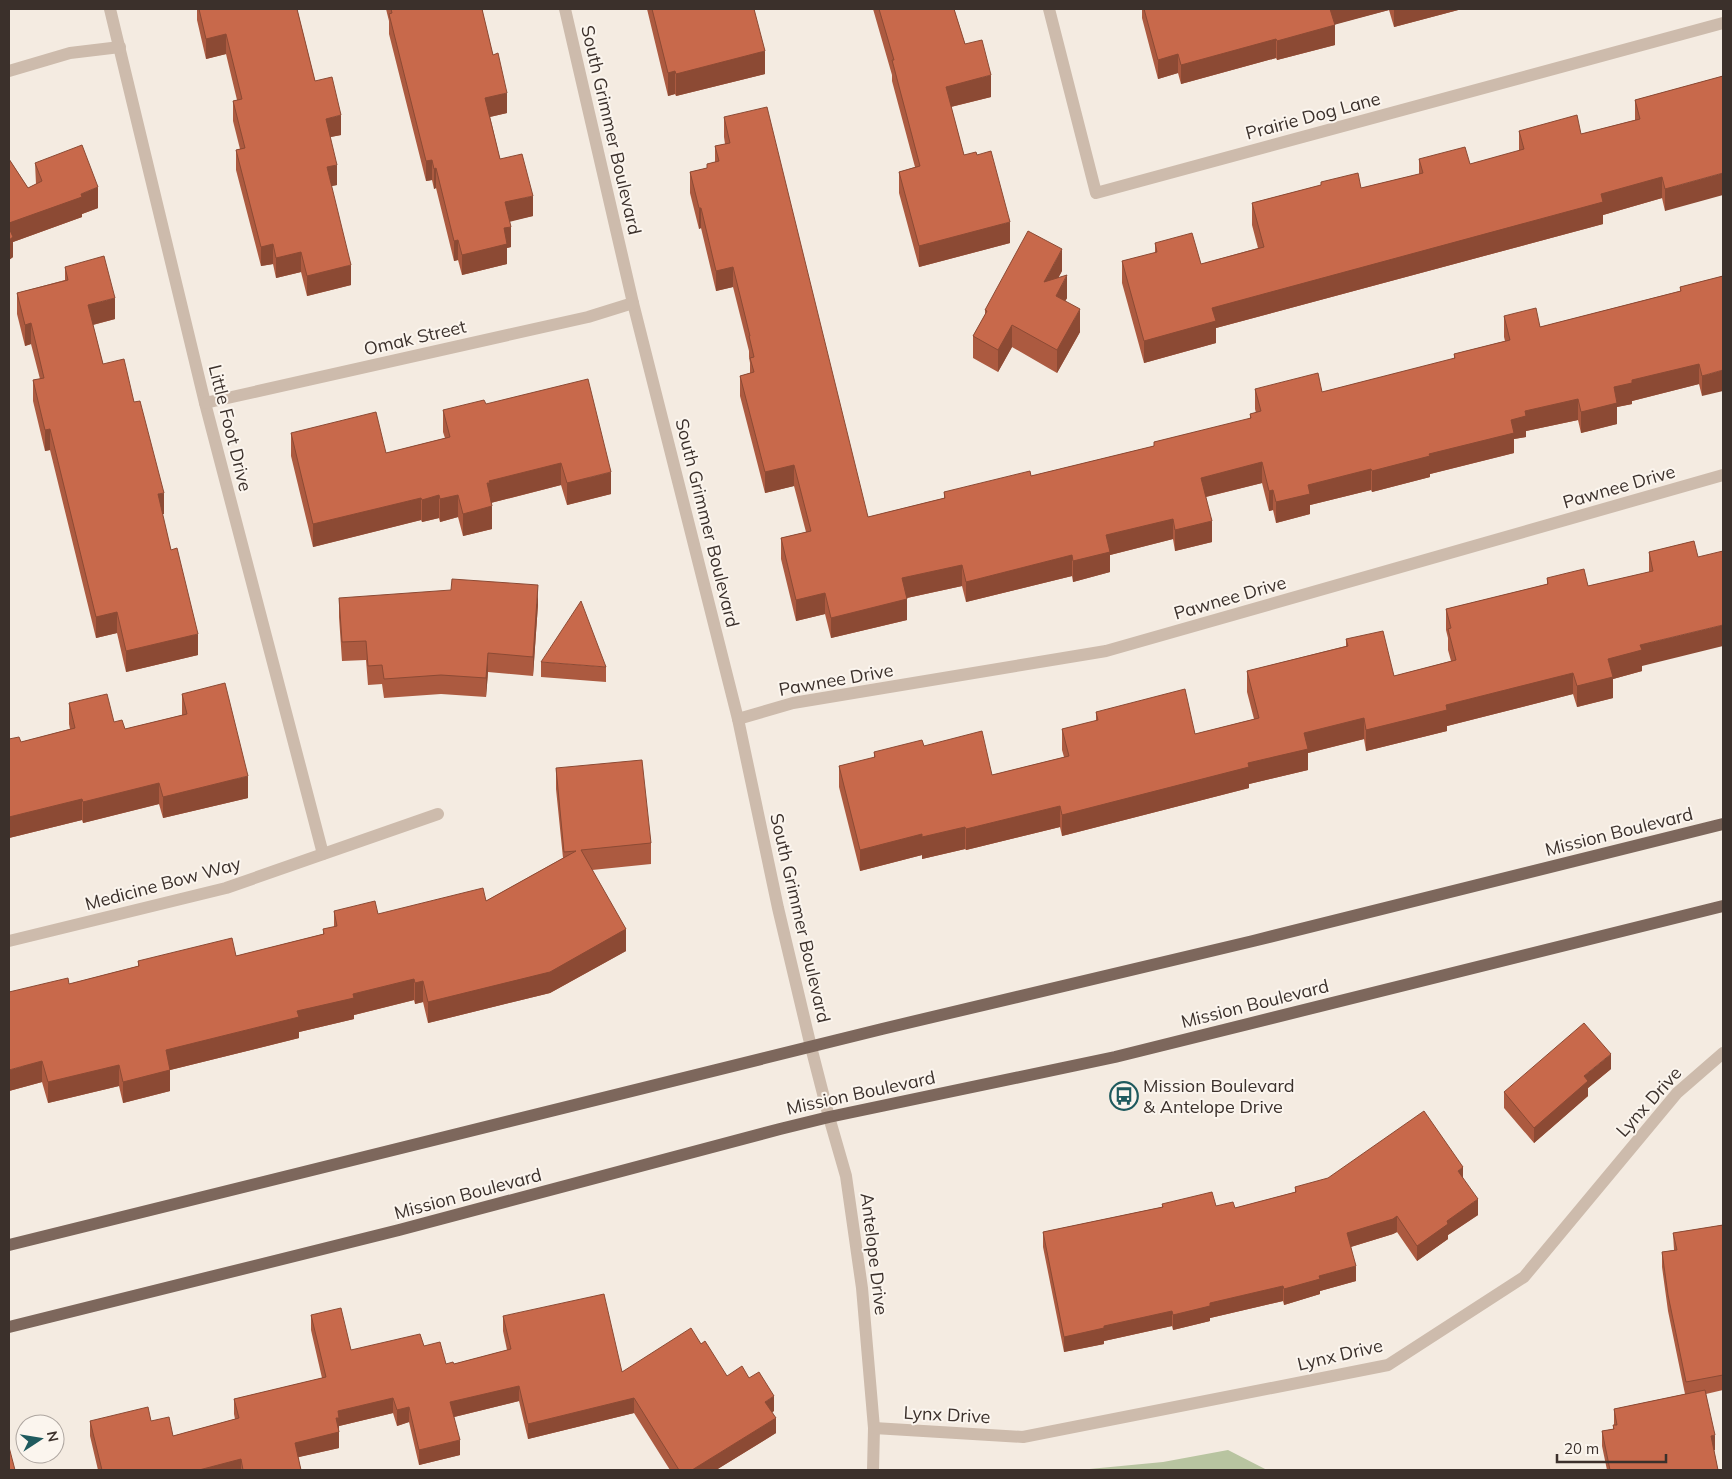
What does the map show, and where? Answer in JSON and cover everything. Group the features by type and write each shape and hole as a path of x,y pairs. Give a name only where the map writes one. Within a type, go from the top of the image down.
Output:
{"main road":[{"name":"Mission Boulevard","path":"9,1246 1723,824"},
{"name":"Mission Boulevard","path":"9,1327 399,1230 829,1117 1115,1057 1723,906"}],"street":[{"name":"Little Foot Drive","path":"110,9 204,403 323,854"},
{"name":"South Grimmer Boulevard","path":"565,9 633,303 738,719 776,898 811,1047"},
{"name":"Prairie Dog Lane","path":"1050,9 1096,193 1723,23"},
{"path":"9,71 70,53 120,47"},
{"name":"Omak Street","path":"204,403 588,317 633,303"},
{"name":"Pawnee Drive","path":"738,719 793,703 1106,651 1723,475"},
{"name":"Medicine Bow Way","path":"9,941 226,888 438,814"},
{"name":"Antelope Drive","path":"811,1047 846,1176 849,1194 862,1288 874,1428 873,1470"},
{"name":"Lynx Drive","path":"874,1428 1023,1438 1388,1365 1524,1277 1676,1093 1723,1053"}],"green space":[{"path":"1228,1450 1267,1470 1079,1470 1163,1462"}],"building":[{"path":"199,9 297,9 315,81 332,77 341,115 326,119 337,165 327,167 351,265 307,276 301,252 276,258 273,244 261,247 236,150 245,148 233,101 242,99 226,34 206,39"},
{"path":"391,9 482,9 493,55 498,53 507,93 485,98 500,159 522,154 533,196 505,202 511,227 504,228 507,244 462,255 458,240 454,241 436,168 434,169 432,160 426,161 389,14 392,13"},
{"path":"652,9 754,9 765,51 676,74 675,71 668,73"},
{"path":"879,9 954,9 965,44 982,40 991,75 946,87 964,155 976,152 977,155 991,151 1010,222 919,246 899,172 920,166 892,60 894,60"},
{"path":"1144,9 1330,9 1335,25 1181,65 1178,54 1158,60"},
{"path":"1723,76 1723,173 1665,189 1662,177 1601,194 1603,202 1212,308 1216,321 1144,341 1122,261 1157,252 1155,243 1192,233 1201,264 1264,247 1252,203 1358,173 1361,188 1423,173 1419,159 1465,147 1470,164 1524,149 1519,131 1577,115 1581,134 1640,119 1635,100"},
{"path":"767,107 868,517 945,498 944,492 1030,471 1031,476 1154,446 1154,442 1251,418 1250,414 1261,411 1255,389 1318,373 1322,392 1455,358 1454,354 1510,340 1504,316 1536,308 1540,327 1681,291 1680,287 1723,276 1723,370 1702,376 1699,364 1632,380 1632,383 1614,387 1617,403 1581,412 1578,399 1525,411 1526,416 1511,420 1514,433 1429,454 1430,456 1372,471 1371,469 1308,485 1310,494 1276,502 1273,490 1269,491 1262,462 1201,478 1212,521 1175,530 1173,519 1106,535 1110,552 1073,561 1072,555 966,582 962,565 902,578 907,599 831,618 825,593 796,600 781,538 811,531 794,465 765,472 740,376 754,372 750,358 754,357 733,267 716,271 690,172 707,168 707,164 719,161 715,146 730,143 724,117"},
{"path":"82,145 98,187 81,194 82,197 9,223 9,159 28,188 42,181 35,163"},
{"path":"9,228 13,237 9,240"},
{"path":"1028,231 1062,249 1044,282 1067,275 1056,296 1080,309 1057,350 1012,325 998,350 973,336"},
{"path":"104,256 115,298 88,305 103,364 124,359 134,402 140,401 164,493 158,494 171,550 177,548 198,634 126,651 117,612 96,617 50,429 45,430 33,380 44,378 31,323 25,325 17,293 68,280 65,267"},
{"path":"588,379 611,472 567,483 561,463 489,481 490,483 487,483 492,506 463,514 458,495 440,499 439,495 313,524 291,433 376,412 386,453 450,437 443,410 484,400 486,404"},
{"path":"1694,541 1698,557 1723,551 1723,625 1640,645 1642,650 1608,659 1613,677 1577,686 1573,673 1446,705 1447,710 1366,730 1364,718 1304,733 1308,749 1248,763 1249,767 1062,815 1060,806 966,829 965,827 922,837 922,834 860,850 839,766 875,757 874,752 922,740 924,746 982,731 992,775 1069,756 1062,729 1098,720 1096,712 1185,689 1195,734 1259,718 1247,671 1348,646 1346,639 1383,631 1394,676 1456,660 1448,629 1451,628 1446,609 1548,584 1547,578 1584,569 1588,586 1653,571 1649,552"},
{"path":"452,579 538,585 533,657 488,653 486,678 441,675 384,679 382,665 368,666 366,641 342,642 339,598 451,590"},
{"path":"581,601 606,667 541,662"},
{"path":"225,683 248,776 163,797 159,783 83,802 82,799 9,817 9,739 19,737 21,742 75,728 69,703 107,694 114,722 122,720 125,729 187,714 182,694"},
{"path":"642,760 651,843 581,850 626,929 550,972 428,1002 423,981 415,983 414,979 353,994 354,998 297,1011 299,1017 166,1050 170,1070 123,1082 119,1065 48,1082 42,1061 9,1070 9,992 68,978 69,984 139,966 138,961 232,938 236,956 324,934 323,929 337,926 334,911 375,901 378,914 483,888 486,901 576,851 564,852 556,768"},
{"path":"1584,1023 1611,1054 1584,1076 1588,1081 1534,1128 1504,1092"},
{"path":"1424,1111 1463,1167 1458,1171 1478,1199 1417,1246 1397,1216 1393,1219 1347,1233 1356,1266 1319,1276 1320,1279 1284,1289 1283,1286 1210,1303 1210,1306 1173,1315 1172,1311 1064,1337 1043,1232 1163,1207 1162,1204 1212,1192 1216,1206 1233,1202 1235,1208 1296,1192 1295,1187 1328,1178"},
{"path":"1723,1225 1723,1375 1686,1382 1668,1295 1662,1252 1677,1250 1673,1233"},
{"path":"604,1294 622,1372 691,1328 701,1344 705,1341 727,1376 742,1366 749,1378 759,1372 774,1396 765,1402 776,1418 692,1470 679,1470 634,1398 528,1424 519,1386 450,1402 460,1440 419,1450 409,1407 397,1410 393,1398 338,1411 339,1418 336,1418 339,1432 295,1443 301,1470 243,1470 241,1459 199,1470 102,1470 90,1421 148,1407 151,1421 169,1417 173,1436 239,1418 234,1399 326,1377 311,1315 341,1308 351,1350 420,1334 424,1346 440,1342 446,1364 453,1362 454,1364 511,1349 503,1316"},
{"path":"1705,1390 1715,1435 1711,1436 1718,1470 1610,1470 1602,1431 1614,1429 1613,1425 1617,1425 1614,1409"},
{"path":"9,1447 15,1470 9,1470"}],"place":[{"name":"Mission Boulevard & Antelope Drive","path":"1124,1096"}]}
